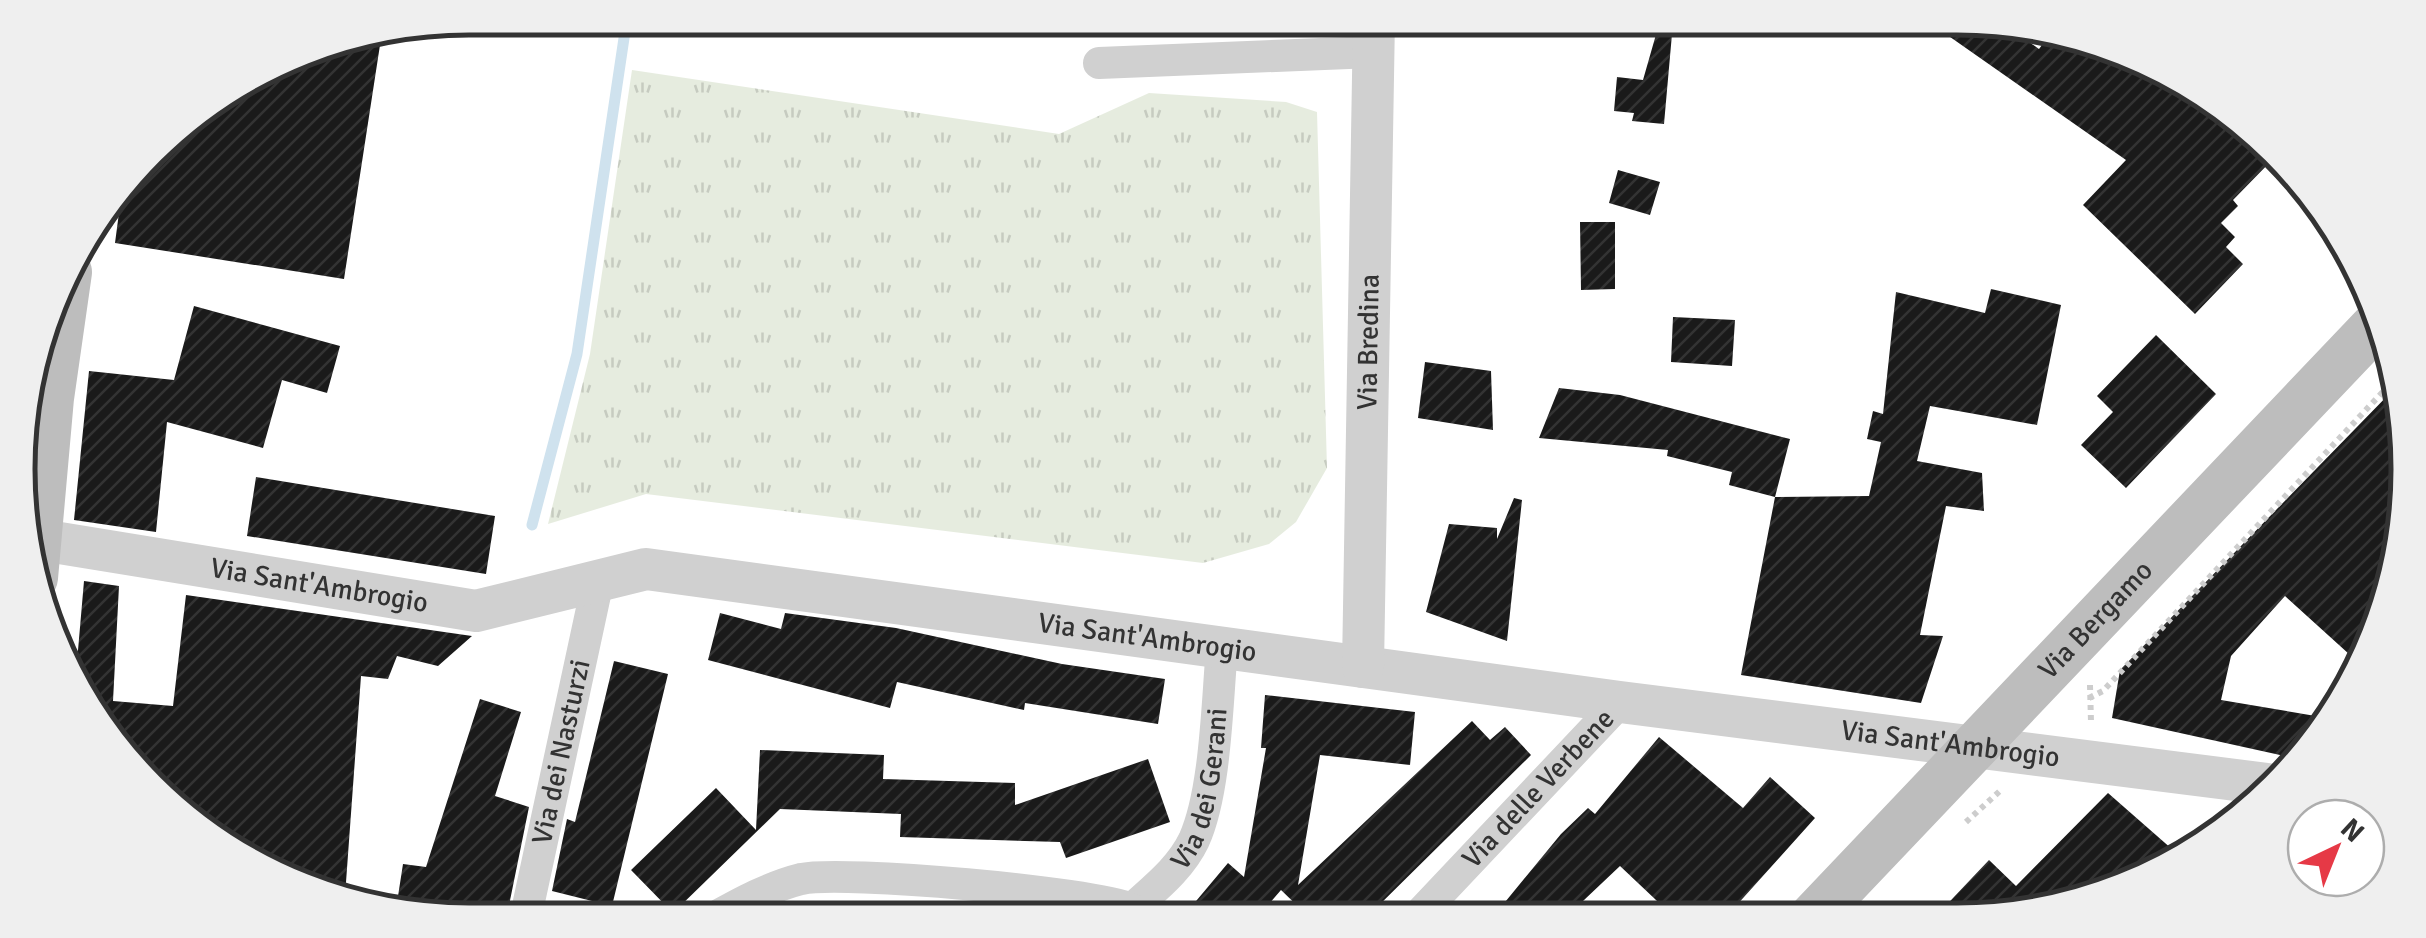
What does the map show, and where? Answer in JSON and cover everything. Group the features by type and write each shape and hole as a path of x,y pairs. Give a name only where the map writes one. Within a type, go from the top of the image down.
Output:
{"main road":[{"path":"37,510 62,319"},
{"name":"Via Bergamo","path":"1825,903 2369,332"}],"street":[{"path":"1099,63 1373,35"},
{"name":"Via Bredina","path":"1363,668 1373,35"},
{"name":"Via Sant'Ambrogio","path":"43,553 476,612 646,569 1363,668 2257,782"},
{"name":"Via dei Nasturzi","path":"529,903 598,581"},
{"name":"Via dei Gerani","path":"1147,903 1172,874 1195,838 1213,756 1222,648"},
{"name":"Via delle Verbene","path":"1430,903 1620,702"},
{"path":"741,903 803,879 945,884 1052,895 1088,903"}],"path":[{"path":"2047,671 2070,694 2088,698 2103,691 2384,391"},
{"path":"2095,672 2088,698 2090,720 2097,730"},
{"path":"1962,826 2015,782"}],"green space":[{"path":"632,70 1059,134 1149,93 1286,102 1317,112 1327,468 1296,522 1269,544 1203,563 646,494 548,524 590,354"}],"building":[{"path":"1656,35 1672,35 1664,124 1632,121 1634,113 1614,111 1617,77 1643,80"},
{"path":"1947,35 2028,41 2039,49 2043,43 2123,68 2198,108 2267,165 2233,200 2238,206 2221,223 2235,237 2226,247 2243,264 2195,314 2083,205 2126,160"},
{"path":"380,44 344,279 115,243 119,213 125,205 162,162 205,125 277,80 329,58"},
{"path":"1618,170 1660,182 1650,215 1609,203"},
{"path":"1580,222 1615,222 1615,289 1581,290"},
{"path":"1991,289 2061,305 2037,425 1930,406 1917,461 1982,473 1984,511 1946,506 1920,635 1943,636 1921,703 1741,675 1775,497 1869,496 1881,442 1867,439 1873,411 1883,414 1896,292 1985,313"},
{"path":"194,306 340,346 327,393 282,380 263,448 167,422 156,532 74,520 89,371 174,380"},
{"path":"1673,317 1735,320 1732,366 1671,362"},
{"path":"2156,335 2216,394 2126,488 2081,445 2113,412 2097,396"},
{"path":"1425,362 1491,371 1493,430 1418,418"},
{"path":"1559,388 1620,395 1790,439 1775,497 1729,485 1732,472 1667,456 1668,450 1539,438"},
{"path":"2385,398 2391,469 2387,526 2368,609 2349,654 2285,596 2231,656 2221,700 2314,716 2282,756 2112,718 2120,670"},
{"path":"256,477 495,516 486,574 247,536"},
{"path":"1514,498 1522,500 1507,641 1426,612 1449,524 1497,528 1497,539"},
{"path":"84,581 119,586 113,701 173,706 186,595 472,636 438,666 397,656 388,679 361,676 346,885 303,870 252,845 183,795 125,733 78,656"},
{"path":"720,613 781,629 785,613 896,628 1062,664 1165,679 1158,724 1025,703 1024,710 897,682 890,708 708,660"},
{"path":"614,661 668,674 613,903 552,891 567,819 575,822"},
{"path":"1265,695 1415,712 1410,765 1320,755 1298,885 1472,721 1490,740 1505,727 1531,755 1381,903 1294,903 1281,890 1270,903 1194,903 1228,863 1244,877 1266,748 1261,748"},
{"path":"480,699 521,712 495,796 529,807 509,903 398,897 403,864 426,867"},
{"path":"1659,737 1743,808 1770,777 1815,818 1739,903 1659,903 1620,866 1581,903 1504,903 1561,834 1588,808 1595,814"},
{"path":"760,750 884,755 883,779 1015,783 1015,805 1148,759 1170,822 1066,858 1060,842 900,837 901,814 780,809 683,903 663,903 631,870 716,788 756,830"},
{"path":"2108,793 2170,847 2097,880 2042,895 1948,903 1989,860 2016,886"}],"waterway":[{"path":"532,525 577,354 624,35"}]}
